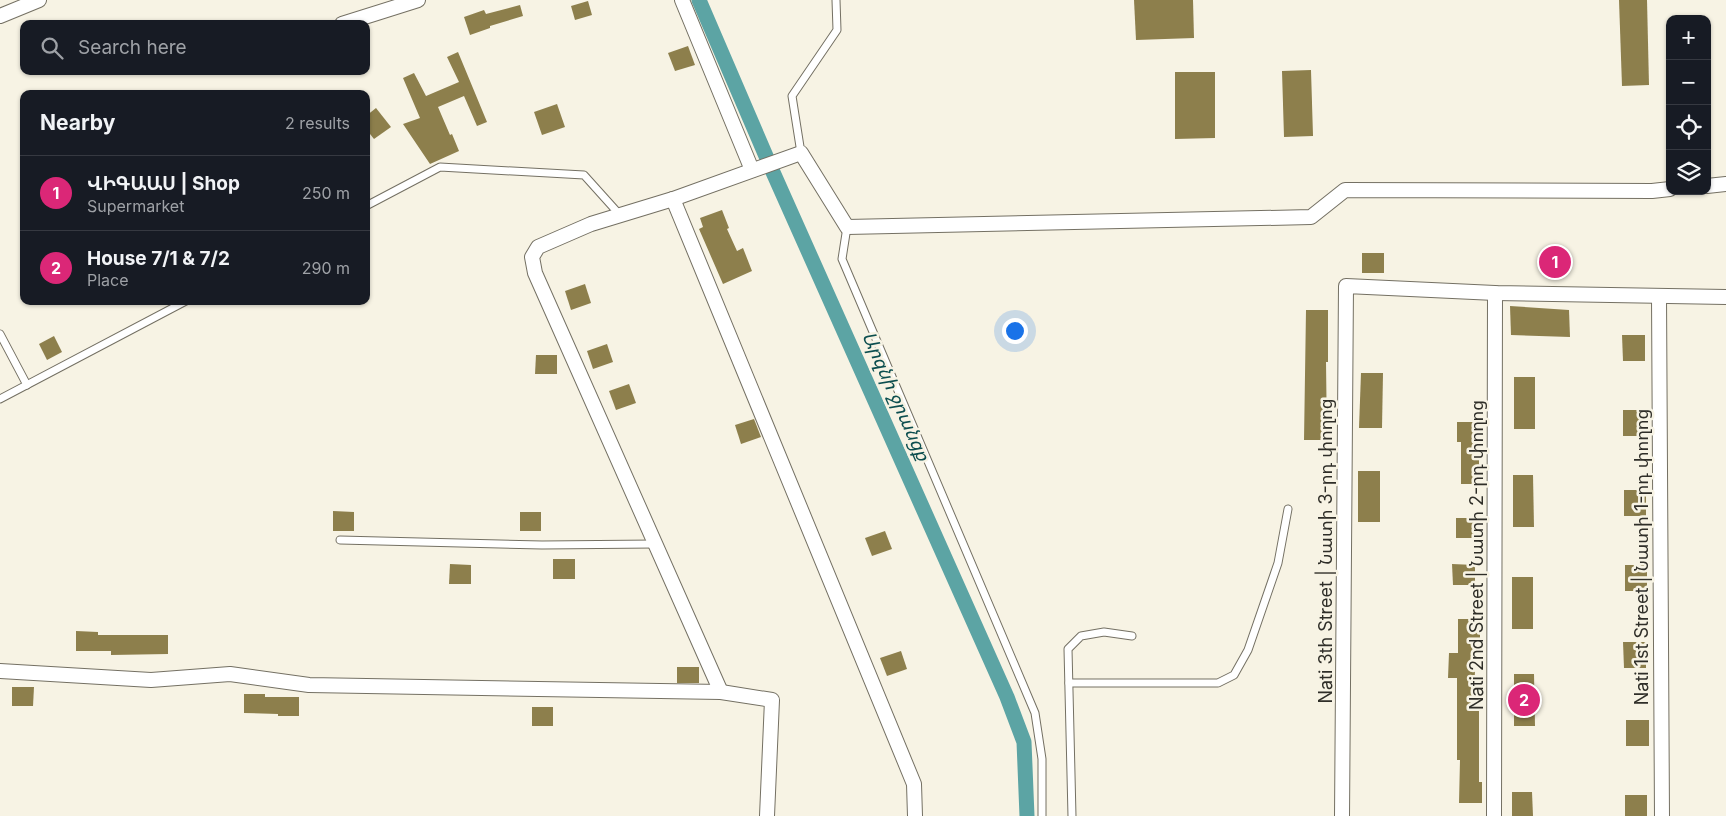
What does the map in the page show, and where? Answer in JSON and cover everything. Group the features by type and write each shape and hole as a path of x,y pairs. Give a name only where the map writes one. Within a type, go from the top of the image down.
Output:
{"street":[{"path":"0,16 39,0"},
{"path":"355,20 418,0"},
{"path":"682,0 758,168"},
{"path":"721,692 535,273 532,257 538,247 591,224 673,199 801,153 847,227 1311,217 1344,190 1652,191 1666,189"},
{"path":"1711,186 1726,184"},
{"path":"673,199 914,784 915,816"},
{"name":"Nati 3th Street | Նատի 3-րդ փողոց","path":"1342,816 1346,286 1495,293"},
{"path":"1495,293 1726,297"},
{"name":"Nati 2nd Street | Նատի 2-րդ փողոց","path":"1494,816 1495,293"},
{"name":"Nati 1st Street | Նատի 1-րդ փողոց","path":"1659,297 1662,816"},
{"path":"0,671 151,680 230,674 308,685 721,692 772,700 768,816"}],"lane":[{"path":"801,153 792,96 837,30 836,0"},
{"path":"370,204 440,167 584,175 620,215"},
{"path":"847,227 842,259 1035,713 1042,759 1042,816"},
{"path":"0,399 178,305"},
{"path":"0,334 27,384"},
{"path":"1069,683 1218,683 1234,674 1248,650 1278,563 1288,510"},
{"path":"340,540 542,545 655,544"},
{"path":"1072,816 1068,649 1081,636 1104,632 1132,636"}],"building":[{"path":"1134,0 1193,0 1194,38 1136,40"},
{"path":"1619,0 1647,0 1649,85 1622,86"},
{"path":"588,1 592,15 575,20 571,6"},
{"path":"520,5 523,16 490,26 490,28 470,35 464,17 484,10 486,14"},
{"path":"688,46 695,65 675,71 668,53"},
{"path":"458,52 487,122 477,126 464,96 438,107 459,151 430,164 403,124 420,118 403,78 414,73 426,96 459,82 447,57"},
{"path":"1311,70 1313,136 1284,137 1282,71"},
{"path":"1175,72 1215,72 1215,138 1175,139"},
{"path":"557,104 565,127 542,135 534,112"},
{"path":"376,108 391,127 374,139 370,134 370,113"},
{"path":"722,210 729,228 727,229 737,251 743,248 752,271 723,284 699,229 703,227 700,218"},
{"path":"1362,253 1384,253 1384,273 1362,273"},
{"path":"585,284 591,303 571,310 565,291"},
{"path":"1510,306 1569,310 1570,337 1511,335"},
{"path":"1306,310 1328,310 1328,362 1326,362 1327,440 1304,440"},
{"path":"1622,335 1645,335 1645,361 1623,361"},
{"path":"54,336 62,352 47,360 39,344"},
{"path":"607,344 613,362 593,369 587,351"},
{"path":"536,355 557,355 557,374 535,374"},
{"path":"1361,373 1383,373 1382,428 1359,428"},
{"path":"1514,377 1535,377 1535,429 1514,429"},
{"path":"629,384 636,403 616,410 609,391"},
{"path":"1623,410 1646,410 1646,436 1623,436"},
{"path":"754,419 761,437 741,444 735,425"},
{"path":"1457,422 1479,422 1479,464 1483,464 1483,484 1461,484 1461,442 1457,442"},
{"path":"1358,471 1380,471 1380,522 1358,522"},
{"path":"1513,475 1533,475 1534,527 1513,527"},
{"path":"1624,490 1646,490 1646,516 1624,516"},
{"path":"333,511 354,512 354,531 333,531"},
{"path":"520,512 541,512 541,531 520,531"},
{"path":"1456,518 1478,518 1478,538 1456,538"},
{"path":"885,531 892,549 872,556 865,538"},
{"path":"553,559 575,559 575,579 553,579"},
{"path":"450,564 471,565 471,584 449,584"},
{"path":"1452,564 1475,565 1475,585 1453,585"},
{"path":"1625,565 1647,565 1647,591 1625,591"},
{"path":"1512,577 1533,577 1533,629 1512,629"},
{"path":"1458,619 1480,619 1480,640 1476,640 1474,699 1479,699 1479,782 1482,782 1482,803 1459,803 1460,760 1457,760 1457,678 1448,678 1449,653 1458,653"},
{"path":"76,631 98,632 98,635 168,635 168,654 111,655 111,651 76,651"},
{"path":"1623,642 1646,642 1646,668 1624,668"},
{"path":"901,651 907,669 887,676 880,658"},
{"path":"677,667 699,667 699,683 677,683"},
{"path":"1514,674 1534,674 1535,726 1514,726"},
{"path":"12,687 34,687 33,706 12,706"},
{"path":"244,694 265,694 265,697 299,697 299,716 244,713"},
{"path":"532,707 553,707 553,726 532,726"},
{"path":"1626,720 1649,720 1649,746 1626,746"},
{"path":"1512,792 1532,792 1533,816 1512,816"},
{"path":"1625,795 1647,795 1647,816 1625,816"}],"waterway":[{"name":"Արզնի ջրանցք","path":"699,0 772,170 1007,697 1024,742 1027,816"}],"place":[{"name":"ՎԻԳԱԱՍ | Shop","path":"1555,262"},
{"name":"House 7/1 & 7/2","path":"1524,700"}]}
